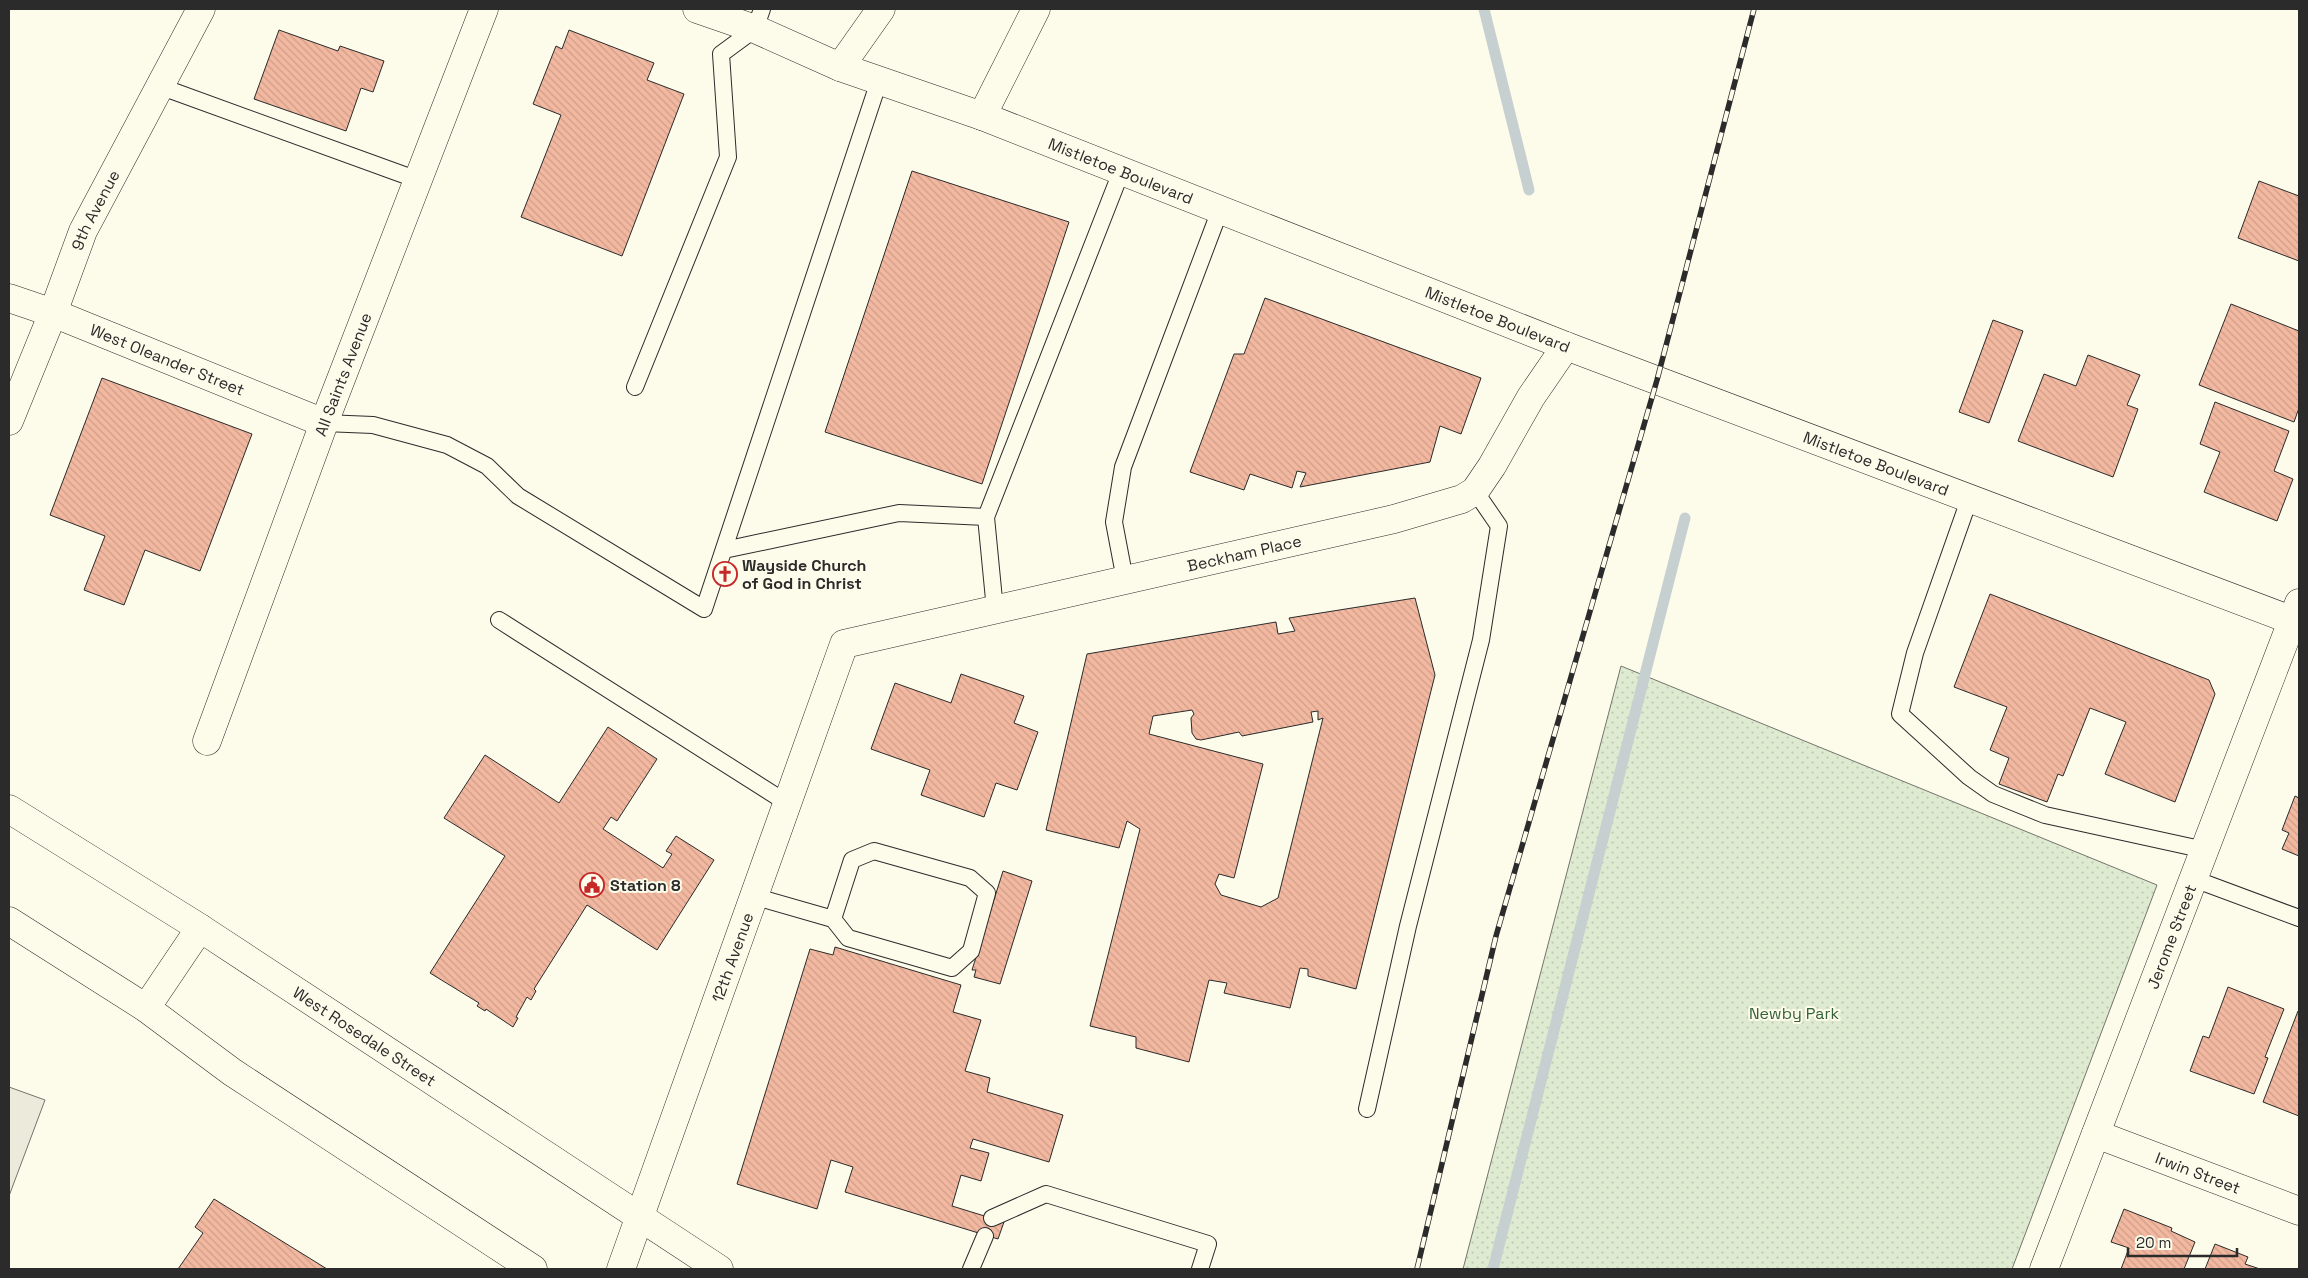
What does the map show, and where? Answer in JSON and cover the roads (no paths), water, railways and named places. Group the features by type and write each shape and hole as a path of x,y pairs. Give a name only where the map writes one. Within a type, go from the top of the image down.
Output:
{"street":[{"name":"9th Avenue","path":"12,404 53,313 83,231 201,9"},
{"name":"All Saints Avenue","path":"207,741 324,423 484,9"},
{"name":"Mistletoe Boulevard","path":"697,9 758,19 840,67 982,116 1566,346 1970,497 2297,615"},
{"path":"840,67 881,9"},
{"path":"982,116 1036,9"},
{"name":"West Oleander Street","path":"9,298 53,313 324,423"},
{"path":"1475,491 1566,346"},
{"name":"Beckham Place","path":"844,644 1394,519 1462,499 1475,491"},
{"name":"Jerome Street","path":"2044,1269 2297,615"},
{"name":"12th Avenue","path":"621,1269 844,644"},
{"name":"West Rosedale Street","path":"9,809 200,928 719,1269"},
{"path":"9,921 146,1008 232,1072 533,1269"},
{"path":"146,1008 200,928"},
{"name":"Irwin Street","path":"2096,1134 2299,1211"}],"lane":[{"path":"635,387 728,157 723,110 721,54 758,19"},
{"path":"324,423 373,425 447,445 487,466 518,496 704,609 879,81"},
{"path":"159,86 418,180"},
{"path":"995,610 986,517 1121,172"},
{"path":"1125,580 1114,522 1123,467 1220,210"},
{"path":"1367,1109 1408,926 1481,640 1499,526 1475,491"},
{"path":"1970,497 1915,653 1900,714 1969,777 1993,794 2046,815 2205,850"},
{"path":"724,550 898,513 986,517"},
{"path":"499,620 787,803"},
{"path":"753,896 832,919 848,938 952,968 971,951 987,893 970,878 874,851 852,860 832,919"},
{"path":"2194,879 2299,918"},
{"path":"992,1218 1046,1194 1208,1244 1200,1269"},
{"path":"975,1268 985,1236"}],"waterway":[{"path":"1484,9 1529,190"},
{"path":"1493,1269 1685,518"}],"railway":[{"path":"1417,1269 1496,936 1657,380 1754,9"}],"place":[{"name":"Wayside Church of God in Christ","path":"725,574"},
{"name":"Station 8","path":"592,885"}],"park label":[{"name":"Newby Park","path":"1794,1013"}]}
